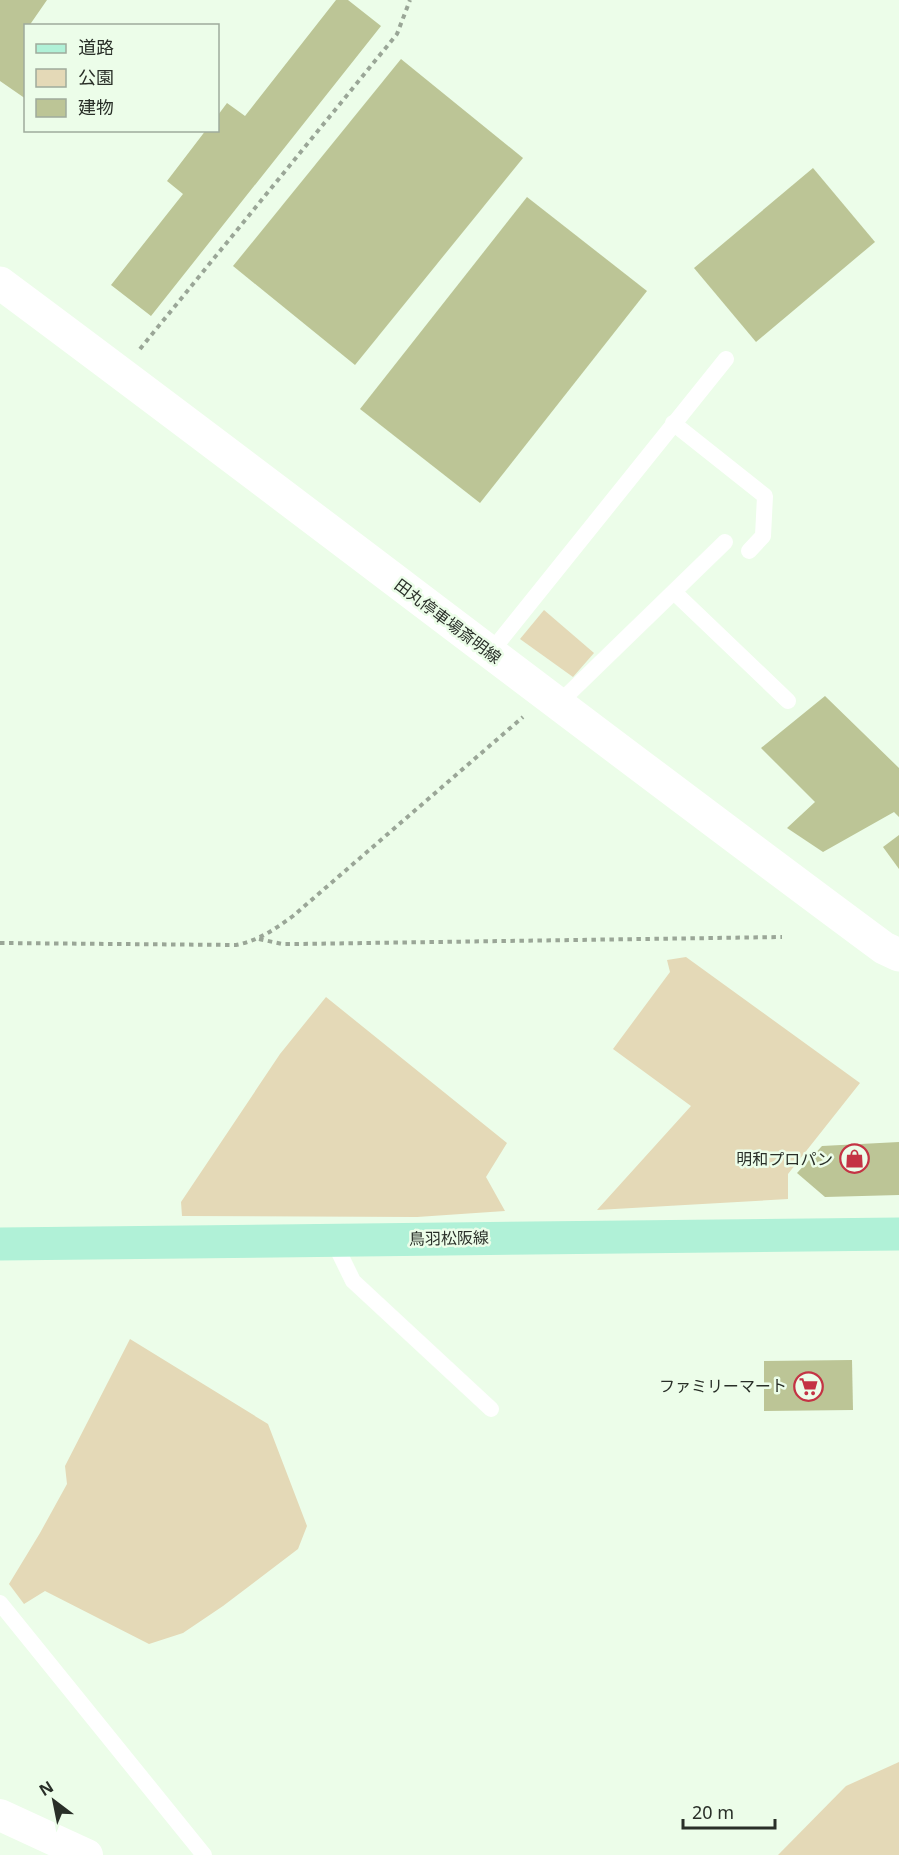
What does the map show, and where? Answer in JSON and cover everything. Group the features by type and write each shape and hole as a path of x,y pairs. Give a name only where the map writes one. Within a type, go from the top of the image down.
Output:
{"main road":[{"name":"田丸停車場斎明線","path":"0,284 120,372 552,701 884,948 899,955"},
{"name":"鳥羽松阪線","path":"0,1244 899,1234"}],"street":[{"path":"0,1815 87,1855"}],"lane":[{"path":"490,653 726,359"},
{"path":"673,423 765,496 763,536 749,551"},
{"path":"552,701 674,592 725,542"},
{"path":"674,592 788,701"},
{"path":"333,1240 353,1281 491,1409"},
{"path":"0,1603 204,1855"}],"path":[{"path":"120,372 397,34 410,0"},
{"path":"0,943 236,945 258,939 293,916 552,701"},
{"path":"258,939 282,944 297,944 782,937"}],"green space":[{"path":"544,610 594,653 573,677 520,639"},
{"path":"686,957 860,1083 788,1174 788,1199 597,1210 691,1106 613,1049 670,972 667,960"},
{"path":"326,997 507,1143 486,1177 505,1211 417,1217 182,1216 181,1202 280,1054"},
{"path":"130,1339 268,1424 307,1526 298,1549 223,1606 183,1633 149,1644 45,1591 24,1604 9,1584 67,1484 65,1466"},
{"path":"899,1762 899,1855 778,1855 846,1786"}],"building":[{"path":"0,0 47,0 30,24 24,24 24,98 0,81"},
{"path":"336,0 348,0 381,26 151,316 111,285 183,194 167,181 204,132 219,132 219,114 227,103 245,116"},
{"path":"401,59 523,158 355,365 233,266"},
{"path":"813,168 875,242 756,342 694,268"},
{"path":"527,197 647,291 480,503 360,409"},
{"path":"825,696 899,768 899,817 894,812 823,852 787,828 815,802 761,748"},
{"path":"899,835 899,869 883,847"},
{"name":"明和プロパン","path":"899,1142 899,1195 825,1197 797,1173 822,1146"},
{"name":"ファミリーマート","path":"852,1360 853,1410 764,1411 764,1361"}],"place":[{"name":"明和プロパン","path":"854,1159"},
{"name":"ファミリーマート","path":"808,1386"}]}
